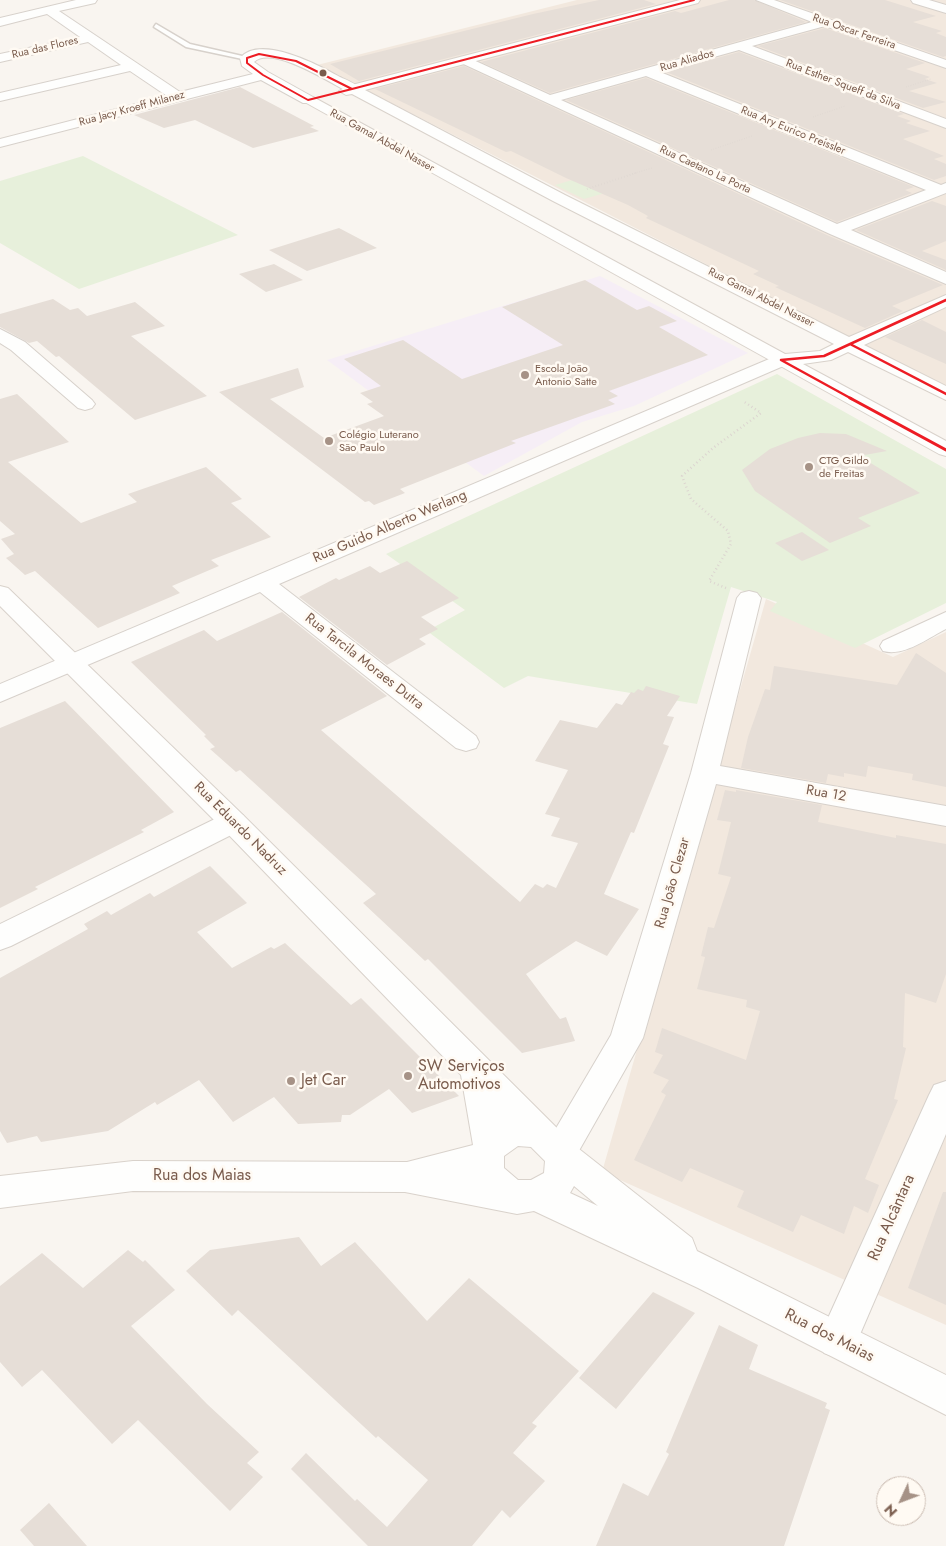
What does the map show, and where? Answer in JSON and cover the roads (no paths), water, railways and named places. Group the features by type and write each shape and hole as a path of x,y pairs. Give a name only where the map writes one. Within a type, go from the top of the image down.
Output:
{"street":[{"path":"0,22 91,0"},
{"path":"308,100 694,0"},
{"name":"Rua Oscar Ferreira","path":"762,0 946,64"},
{"path":"917,0 946,9"},
{"path":"49,10 178,97"},
{"name":"Rua Aliados","path":"549,99 825,22"},
{"name":"Rua das Flores","path":"0,58 91,38"},
{"name":"Rua Esther Squeff da Silva","path":"740,46 946,124"},
{"name":"Rua Gamal Abdel Nasser","path":"946,394 558,198 353,89 283,55 253,54 246,58 247,63 263,75 946,450"},
{"name":"Rua Caetano La Porta","path":"464,61 946,279"},
{"path":"0,97 132,66"},
{"name":"Rua Ary Eurico Preissler","path":"646,72 943,189"},
{"name":"Rua Jacy Kroeff Milanez","path":"0,143 263,75"},
{"path":"836,230 943,189"},
{"path":"781,360 817,357 946,300"},
{"path":"0,335 18,346 85,404"},
{"name":"Rua Guido Alberto Werlang","path":"0,694 781,360"},
{"name":"Rua Tarcila Moraes Dutra","path":"262,582 466,742"},
{"name":"Rua Eduardo Nadruz","path":"0,593 233,822 555,1147"},
{"name":"Rua João Clezar","path":"555,1147 627,1038 705,773 749,598"},
{"path":"892,646 946,619"},
{"name":"Rua 12","path":"705,773 946,816"},
{"path":"0,938 233,822"},
{"path":"477,1068 488,1151 487,1174 498,1189 527,1197 554,1187 563,1172 555,1147 523,1131 505,1135 488,1151"},
{"name":"Rua Alcântara","path":"838,1340 946,1095"},
{"name":"Rua dos Maias","path":"555,1147 711,1276"},
{"name":"Rua dos Maias","path":"405,1177 488,1151"},
{"name":"Rua dos Maias","path":"0,1192 133,1176 405,1177 527,1197 711,1276 946,1396"}],"lane":[{"path":"156,26 188,46 246,58"}],"place":[{"name":"Escola João Antonio Satte","path":"525,375"},
{"name":"Colégio Luterano São Paulo","path":"329,441"},
{"name":"CTG Gildo de Freitas","path":"809,467"},
{"name":"SW Serviços Automotivos","path":"408,1076"},
{"name":"Jet Car","path":"291,1081"}]}
